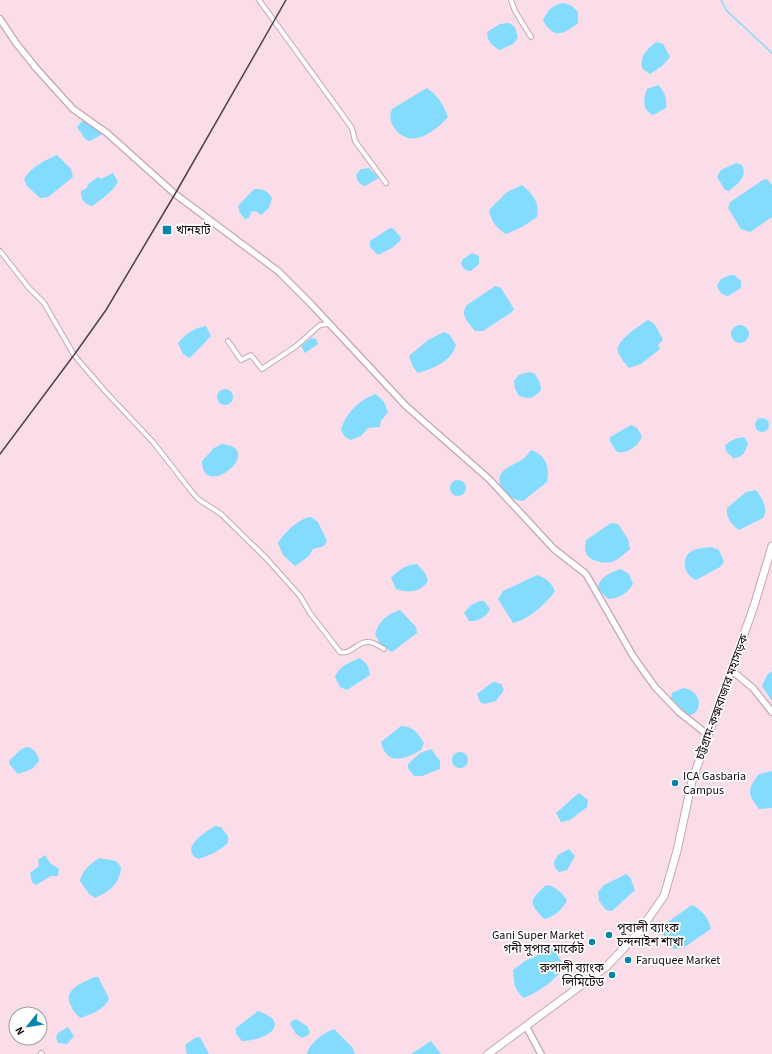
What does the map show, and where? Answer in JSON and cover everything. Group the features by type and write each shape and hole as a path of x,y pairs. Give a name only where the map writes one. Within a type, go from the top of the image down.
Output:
{"highway":[{"name":"চট্টগ্রাম-কক্সবাজার মহাসড়ক","path":"488,1054 606,967 639,932 664,896 677,851 692,781 754,606 772,546"}],"street":[{"path":"259,0 352,128 356,141 386,183"},
{"path":"511,0 515,11 531,37"},
{"path":"0,19 16,43 36,68 73,108 107,133 175,194 278,271 311,304 406,406 489,479 554,549 586,574 634,656 655,687 679,712 708,735"},
{"path":"0,251 29,288 44,303 74,356 153,442 198,499 221,514 266,558 300,596 310,613 340,652 346,652 365,642 374,644 384,649"},
{"path":"228,341 241,360 251,355 262,369 295,347 320,325 329,324"},
{"path":"731,670 752,688 772,712"},
{"path":"526,1026 541,1054"}],"water":[{"path":"564,3 572,6 578,12 578,23 564,32 556,33 547,27 543,21 551,8"},
{"path":"509,23 515,27 518,38 513,44 500,50 490,43 487,32 500,24"},
{"path":"656,42 663,44 670,57 662,66 650,74 643,69 642,61 644,54"},
{"path":"658,85 665,95 666,108 653,115 649,113 645,107 645,97 647,89"},
{"path":"427,88 440,101 448,117 430,133 416,138 408,138 395,129 391,122 390,115 392,109"},
{"path":"84,119 102,130 103,134 90,141 86,140 77,127"},
{"path":"57,155 71,169 73,177 48,197 40,198 27,186 24,179 34,167"},
{"path":"736,163 742,165 744,173 743,177 729,191 725,190 717,177 721,170"},
{"path":"369,168 379,178 365,186 359,182 356,175 361,169"},
{"path":"113,173 118,182 112,189 92,206 85,203 81,197 81,191 87,188 88,184 98,177 101,179"},
{"path":"767,179 772,185 772,217 750,232 741,229 728,208 730,202 763,180"},
{"path":"522,185 535,199 538,212 537,217 522,227 506,234 494,224 489,210 507,192"},
{"path":"254,189 265,190 270,195 272,198 269,208 261,215 256,211 251,212 249,218 245,219 240,213 238,206"},
{"path":"390,228 394,229 401,238 400,241 392,248 378,255 370,247 370,241"},
{"path":"472,253 479,256 479,264 471,271 467,271 461,264 462,260"},
{"path":"734,275 741,281 741,288 728,296 721,292 717,285 721,279"},
{"path":"495,286 501,288 514,309 512,312 483,331 475,331 464,316 465,309 467,305"},
{"path":"648,320 651,321 659,331 663,340 658,345 660,349 641,364 629,368 620,356 618,348 620,343 628,334"},
{"path":"736,325 744,325 749,330 747,341 744,343 736,343 731,338 731,330"},
{"path":"206,326 211,336 189,358 183,354 178,343 190,332 197,328"},
{"path":"444,332 449,334 456,345 454,351 441,364 418,373 413,367 409,356 428,340"},
{"path":"311,338 316,339 318,344 305,353 301,346"},
{"path":"529,372 535,374 540,383 541,390 536,395 526,398 519,396 515,389 514,381 519,375"},
{"path":"225,389 232,394 233,397 228,404 225,405 218,400 217,397 222,390"},
{"path":"376,394 384,402 388,412 381,421 380,427 368,428 361,436 351,440 345,437 341,430 346,418 364,399"},
{"path":"759,418 765,418 769,422 769,428 765,432 759,432 755,428 755,422"},
{"path":"631,425 637,428 642,436 640,440 635,446 627,451 616,451 610,441 610,437"},
{"path":"744,437 748,443 745,452 739,457 733,458 726,451 725,446 733,440"},
{"path":"222,444 234,448 238,455 236,462 229,470 220,475 212,476 205,472 202,461 214,448"},
{"path":"531,450 540,455 546,462 548,477 547,482 523,501 508,496 502,488 499,478 507,468 522,460"},
{"path":"458,480 464,482 466,488 464,494 458,496 452,494 450,488 452,482"},
{"path":"756,490 764,504 765,515 763,518 739,530 727,515 727,508 746,492"},
{"path":"311,517 318,522 327,541 324,546 313,549 309,556 295,566 283,555 278,543 297,523"},
{"path":"611,523 618,524 628,539 630,549 619,558 608,563 593,560 585,551 586,540"},
{"path":"711,547 719,550 724,562 720,567 696,580 692,578 685,568 686,557 694,550"},
{"path":"417,564 425,573 428,581 425,585 414,591 396,589 391,578 403,568 409,565"},
{"path":"621,569 629,574 633,584 622,595 608,599 598,589 600,582 606,576"},
{"path":"537,575 548,581 555,591 547,601 531,615 525,619 513,623 498,599 503,591"},
{"path":"484,601 490,609 489,612 475,621 469,621 464,613 471,605"},
{"path":"400,610 416,627 417,633 392,652 380,644 375,634 379,625 384,619"},
{"path":"359,658 367,665 370,675 347,690 340,687 335,677 337,673 345,665"},
{"path":"772,671 772,701 762,686 767,675"},
{"path":"494,682 501,684 504,690 496,701 484,704 480,702 477,694"},
{"path":"683,688 692,691 697,696 699,702 698,708 691,715 685,714 678,709 671,700 672,693"},
{"path":"401,726 409,727 415,731 424,743 421,750 409,756 397,759 392,758 384,750 381,742"},
{"path":"26,747 31,748 35,752 39,761 32,769 18,774 10,765 9,761 19,751"},
{"path":"431,749 440,761 440,769 422,776 414,776 408,768 408,764 420,753"},
{"path":"460,752 467,757 468,760 463,767 460,768 453,763 452,760 457,753"},
{"path":"772,771 772,808 759,809 752,799 750,792 752,784 759,774"},
{"path":"579,793 588,800 587,807 570,820 561,822 556,813"},
{"path":"215,826 221,827 228,836 228,843 214,853 198,859 193,855 191,850 192,846 195,841"},
{"path":"569,849 575,856 567,870 559,872 555,868 554,862 558,855"},
{"path":"45,855 50,863 59,869 58,876 51,876 36,885 32,882 30,873 39,866 38,860"},
{"path":"99,858 116,861 121,867 119,878 110,890 95,898 89,894 80,881 82,874"},
{"path":"626,874 630,877 635,890 612,911 606,910 599,901 598,892 604,885"},
{"path":"546,885 558,890 567,901 557,913 544,919 533,905 533,901"},
{"path":"692,905 704,914 711,929 683,948 674,949 665,939 662,926"},
{"path":"553,948 565,967 546,985 524,998 515,986 513,970 525,961"},
{"path":"94,977 98,977 109,998 105,1005 101,1008 81,1018 73,1010 69,996 71,991"},
{"path":"258,1011 269,1016 274,1021 275,1026 267,1035 242,1041 236,1034 236,1028"},
{"path":"296,1019 307,1026 310,1032 308,1035 302,1038 296,1034 290,1024"},
{"path":"68,1027 74,1036 67,1044 58,1043 56,1037 58,1033"},
{"path":"334,1029 353,1048 355,1054 307,1054 308,1050 318,1038"},
{"path":"200,1037 209,1054 187,1054 185,1045 195,1038"},
{"path":"431,1041 441,1054 411,1054"}],"waterway":[{"path":"721,0 727,11 772,53"}],"railway":[{"path":"0,454 106,310 175,194 286,0"}],"place":[{"name":"খানহাট","path":"167,230"},
{"name":"ICA Gasbaria Campus","path":"675,783"},
{"name":"পূবালী ব্যাংক চন্দনাইশ শাখা","path":"609,935"},
{"name":"Gani Super Market গনী সুপার মার্কেট","path":"592,942"},
{"name":"Faruquee Market","path":"628,960"},
{"name":"রুপালী ব্যাংক লিমিটেড","path":"612,975"}]}
